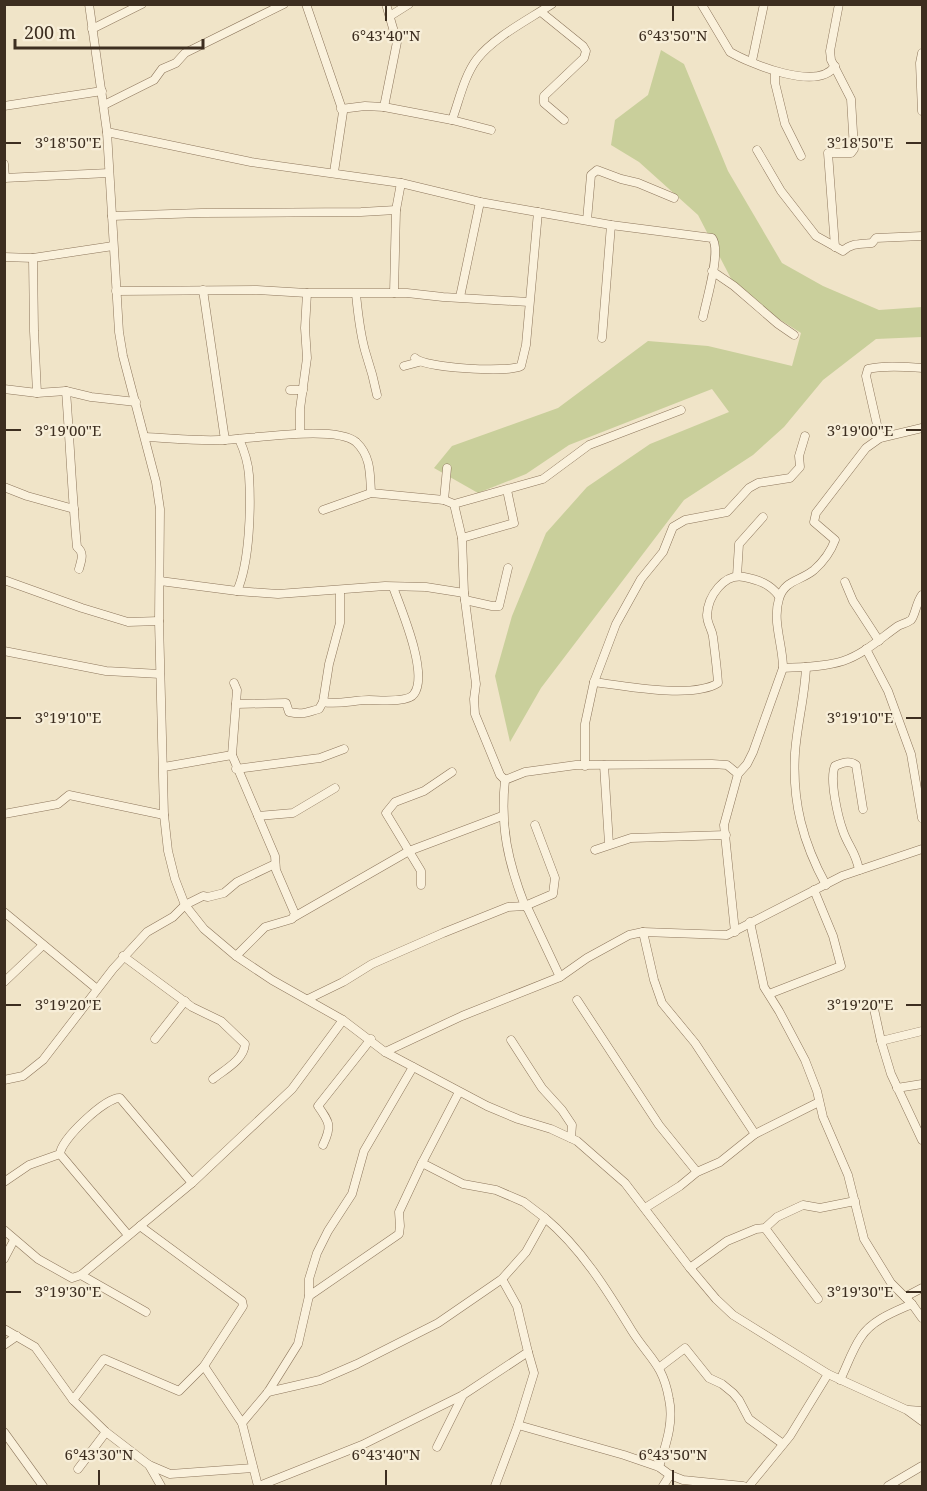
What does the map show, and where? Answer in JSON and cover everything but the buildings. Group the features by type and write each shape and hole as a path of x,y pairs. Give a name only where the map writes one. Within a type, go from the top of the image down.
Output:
{"street":[{"path":"84,4 92,29 107,132 116,291 123,356 145,437 160,509 159,621 164,815 168,850 175,879 185,905 204,929 236,956 272,980 343,1020 385,1052 507,1115 571,1138 596,1155 619,1176 690,1268 716,1299 734,1315 828,1374 907,1410 922,1421"},
{"path":"89,4 89,16"},
{"path":"92,29 142,4"},
{"path":"104,105 154,80 162,69 176,63 185,53 284,4"},
{"path":"306,4 343,112 334,172"},
{"path":"384,107 397,42 386,4"},
{"path":"390,16 409,4"},
{"path":"452,120 477,59 496,39 552,4"},
{"path":"752,61 764,4"},
{"path":"835,247 828,153 851,153 854,149 850,99 836,66 831,60 830,42 839,4"},
{"path":"702,5 730,52 775,72 805,77 827,73 836,66"},
{"path":"541,12 583,46 586,51 584,58 543,96 544,103 564,120"},
{"path":"922,53 920,63 922,111"},
{"path":"775,72 775,83 785,124 801,156"},
{"path":"4,106 102,91"},
{"path":"341,109 364,106 384,107 491,130"},
{"path":"107,132 251,162 401,183 480,202 611,225 712,238 716,244 703,316"},
{"path":"757,150 781,191 816,236 835,247 843,251 847,247 872,243 876,238 922,236"},
{"path":"4,164 5,178 110,173"},
{"path":"587,220 591,175 597,170 674,198"},
{"path":"394,293 396,210 401,183"},
{"path":"460,297 480,202"},
{"path":"112,216 396,210"},
{"path":"404,366 417,360 437,366 521,366 526,345 538,212"},
{"path":"602,338 611,225"},
{"path":"4,257 33,258 113,246"},
{"path":"33,258 37,393"},
{"path":"712,271 742,292 778,324 794,334"},
{"path":"203,290 225,440"},
{"path":"116,291 277,290 307,293 394,293 529,302"},
{"path":"300,433 307,358 305,327 307,293"},
{"path":"356,294 360,324 367,357 372,365 377,395"},
{"path":"880,438 866,375 868,369 922,368"},
{"path":"4,389 37,393 66,391 91,397 136,402"},
{"path":"290,390 303,390"},
{"path":"66,391 77,547 81,550 82,556 79,569"},
{"path":"323,510 370,493 444,500 454,504 507,490 543,479 589,445 681,410"},
{"path":"735,932 724,825 738,774 747,764 753,752 783,668 776,612 779,596 786,585 813,572 829,553 835,540 814,522 816,513 866,448 880,438 922,428"},
{"path":"145,437 225,440 300,433 342,436 356,442 369,460 370,493"},
{"path":"585,766 585,724 594,682 616,624 641,579 663,552 673,527 685,520 727,512 749,488 758,483 790,478 800,467 799,456 806,436"},
{"path":"237,591 242,576 248,523 249,474 239,439"},
{"path":"444,500 447,468"},
{"path":"4,487 74,509"},
{"path":"462,538 514,523 507,490"},
{"path":"454,504 462,538 465,596 476,684 475,714 500,775 505,780 502,816 508,856 525,906 560,976"},
{"path":"737,576 740,544 763,517"},
{"path":"160,581 278,594 384,586 426,587 499,606 508,568"},
{"path":"594,682 699,691 711,688 718,683 713,636 706,618 714,593 723,583 737,576 754,579 772,587 779,596"},
{"path":"4,580 128,622 159,621"},
{"path":"845,582 853,601 879,641"},
{"path":"323,702 330,704 387,700 408,698 414,694 418,683 417,659 393,587"},
{"path":"236,705 278,702 286,704 289,712 307,714 319,710 323,702 329,664 341,616 340,590"},
{"path":"783,668 845,661 879,641 900,624 911,620 919,613 916,603 922,595"},
{"path":"866,649 888,691 911,754 922,818"},
{"path":"4,651 106,671 160,674"},
{"path":"806,667 802,712 795,752 797,811 807,846 826,885"},
{"path":"234,683 237,690 232,755 236,769 275,856 275,864 295,911 294,917"},
{"path":"236,769 320,758 344,749"},
{"path":"164,767 232,755"},
{"path":"859,870 856,855 843,831 833,784 835,766 846,762 852,762 855,765 864,809"},
{"path":"505,780 525,772 604,765 727,765 738,774"},
{"path":"604,765 609,844"},
{"path":"421,885 421,871 386,813 395,802 424,791 452,772"},
{"path":"258,816 293,813 335,788"},
{"path":"4,814 58,804 69,795 164,815"},
{"path":"236,956 266,927 294,917 408,851 502,816"},
{"path":"308,999 397,952 508,907 525,906 554,894 555,878 535,825"},
{"path":"595,850 631,838 726,835"},
{"path":"385,1052 462,1016 560,976 629,935 643,932 727,935 842,876 922,849"},
{"path":"4,1080 23,1076 43,1060 123,956 147,932 172,917 185,905 203,896 208,897 224,892 237,882 275,864"},
{"path":"769,994 841,966 833,936 814,890"},
{"path":"4,912 98,989"},
{"path":"750,922 762,982 805,1060 823,1117 848,1175 864,1239 891,1283 922,1318"},
{"path":"643,932 662,1003 695,1043 755,1134"},
{"path":"4,982 43,945"},
{"path":"123,956 192,1007 221,1021 245,1044 244,1052 238,1059 213,1079"},
{"path":"577,1000 659,1125 697,1172"},
{"path":"155,1039 185,1001"},
{"path":"874,1009 880,1041 897,1088 922,1140"},
{"path":"4,1230 38,1259 72,1278 81,1275 192,1184 292,1089 343,1020"},
{"path":"880,1041 922,1031"},
{"path":"323,1145 329,1131 328,1121 318,1106 371,1040"},
{"path":"511,1040 542,1088 572,1125 571,1138"},
{"path":"242,1423 268,1392 298,1344 309,1296 309,1279 316,1253 351,1194 364,1151 413,1067"},
{"path":"897,1088 922,1084"},
{"path":"309,1296 399,1234 399,1212 459,1092"},
{"path":"60,1154 63,1143 82,1123 111,1099 120,1098 192,1184"},
{"path":"645,1208 697,1172 720,1162 755,1134 819,1102"},
{"path":"807,1107 823,1117"},
{"path":"4,1182 29,1165 60,1154"},
{"path":"60,1154 128,1235"},
{"path":"422,1163 464,1184 496,1191 524,1202 563,1233 577,1249 660,1367 670,1400 670,1429 659,1467"},
{"path":"690,1268 727,1241 756,1229 765,1228 777,1217 803,1204 820,1208 855,1202"},
{"path":"268,1392 320,1380 438,1323 502,1279 526,1251 545,1218"},
{"path":"73,1400 104,1359 179,1391 204,1366 243,1306 242,1301 140,1226"},
{"path":"765,1228 818,1299"},
{"path":"4,1259 14,1240"},
{"path":"81,1275 146,1312"},
{"path":"495,1486 518,1425 534,1373 517,1306 502,1279"},
{"path":"905,1297 922,1288"},
{"path":"840,1380 860,1338 867,1329 883,1317 912,1304"},
{"path":"4,1329 34,1347 73,1400 106,1432 149,1465 170,1474 253,1468"},
{"path":"4,1345 16,1336"},
{"path":"660,1367 685,1348 709,1378 722,1384 733,1393 749,1419 783,1444"},
{"path":"204,1366 242,1423 259,1486 362,1445 462,1395 528,1352"},
{"path":"749,1486 783,1444 828,1374"},
{"path":"437,1447 462,1395"},
{"path":"907,1410 922,1411"},
{"path":"518,1425 624,1455 659,1467 683,1480 743,1486"},
{"path":"4,1432 43,1486"},
{"path":"78,1469 106,1432"},
{"path":"149,1465 161,1486"},
{"path":"888,1486 922,1466"},
{"path":"663,1486 670,1475"}],"green space":[{"path":"661,50 684,64 728,171 782,263 823,286 879,310 922,307 922,337 876,339 823,380 784,427 753,455 684,500 541,688 510,742 495,676 512,616 546,533 587,487 650,444 729,412 712,389 569,445 526,474 478,493 434,468 452,446 558,408 648,341 708,346 792,366 801,333 739,294 698,215 639,162 611,145 615,120 648,95"}]}
